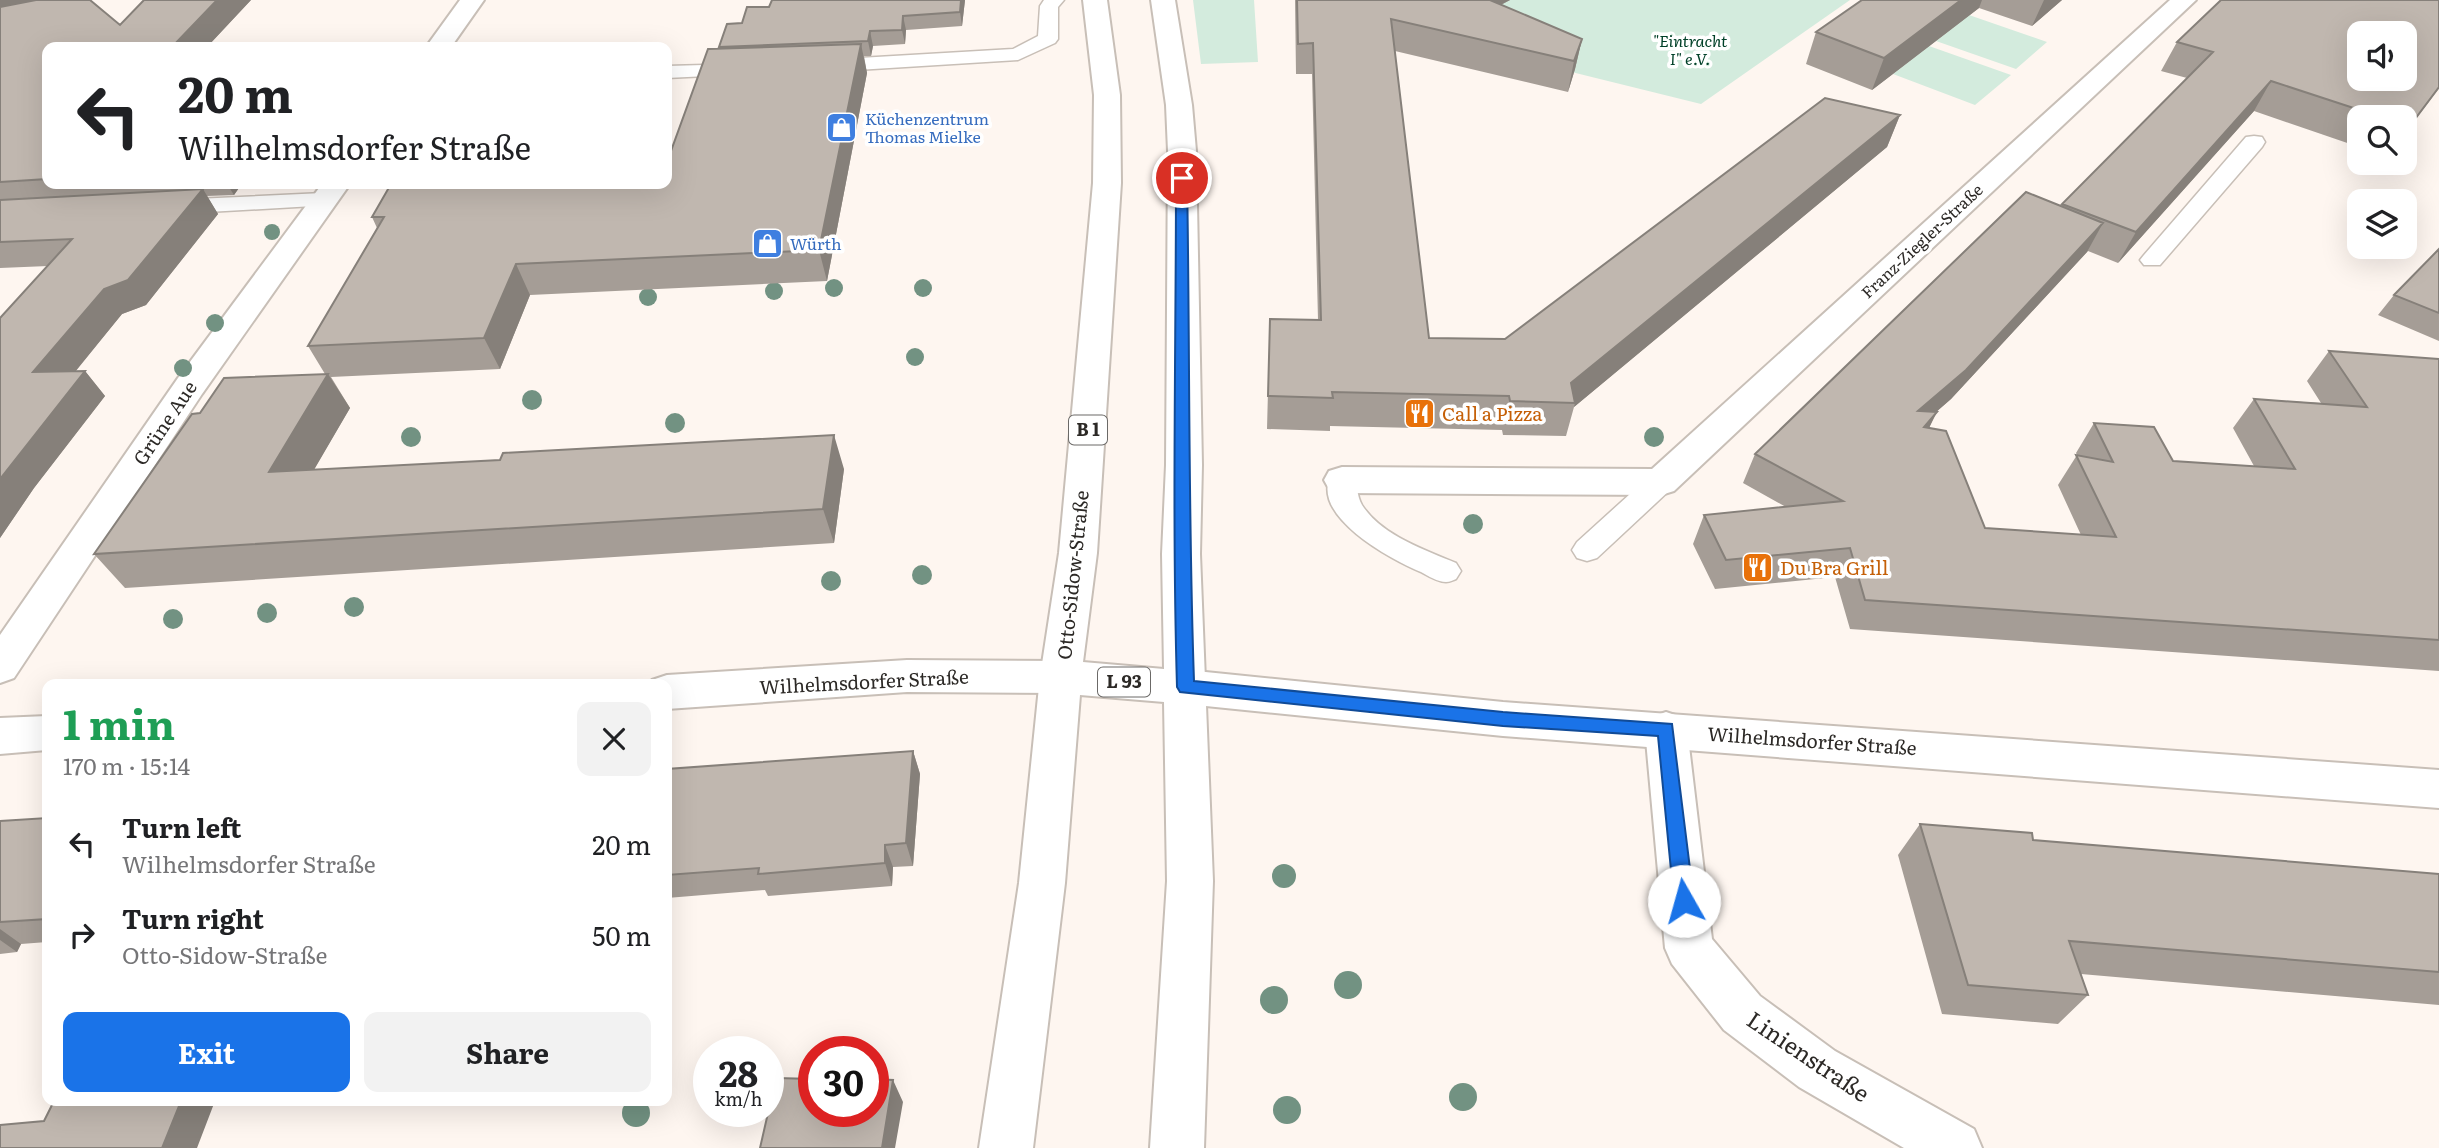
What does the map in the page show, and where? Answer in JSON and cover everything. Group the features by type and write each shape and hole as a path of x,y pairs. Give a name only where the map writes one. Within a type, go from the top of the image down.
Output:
{"street":[{"path":"442,42 472,0"},
{"name":"Otto-Sidow-Straße","path":"1006,1148 1042,883 1061,677 1078,553 1107,183 1107,95 1095,0"},
{"path":"1163,0 1179,105 1182,151 1184,465 1181,554 1189,881 1177,1148"},
{"name":"Franz-Ziegler-Straße","path":"1661,482 2184,0"},
{"name":"Grüne Aue","path":"1,663 182,397 330,192"},
{"path":"1342,480 1661,482"},
{"name":"Wilhelmsdorfer Straße","path":"672,692 907,676 1061,677"},
{"name":"L 93","path":"1061,677 1186,687"},
{"name":"Wilhelmsdorfer Straße","path":"1186,687 1503,719 1666,729 2439,789"},
{"name":"Linienstraße","path":"1666,729 1689,948 1742,1013 1817,1069 1955,1148"},
{"path":"0,736 42,733"}],"lane":[{"path":"804,67 956,61 1018,54 1048,39 1048,6 1055,0"},
{"path":"672,72 763,69"},
{"path":"2152,260 2254,142"},
{"path":"146,208 330,192"},
{"path":"1342,480 1347,503 1365,527 1404,553 1446,571"},
{"name":"Franz-Ziegler-Straße","path":"1587,550 1661,482"}],"green space":[{"path":"1193,0 1254,0 1258,62 1201,64"},
{"name":"\"Eintracht I\" e.V.","path":"1420,0 1850,0 1701,104 1483,50"},
{"path":"1969,15 2047,42 2016,69 1936,41"},
{"path":"1929,46 2011,75 1975,105 1893,74"}],"building":[{"path":"36,0 90,0 120,25 144,0 217,0 177,42 42,42 42,179 0,182 0,7"},
{"path":"772,0 961,0 960,12 903,16 902,30 870,31 868,41 719,47 727,24 742,23 747,7 769,7"},
{"path":"1297,0 1490,0 1582,39 1574,61 1391,19 1429,338 1505,339 1825,98 1900,115 1571,383 1575,403 1510,401 1509,396 1332,392 1333,398 1268,396 1270,319 1321,320 1313,43 1298,44"},
{"path":"1862,0 1961,0 1884,58 1816,32"},
{"path":"2221,0 2439,0 2439,87 2417,116 2417,105 2347,106 2271,81 2136,232 2062,204 2213,52 2177,42"},
{"path":"861,44 819,250 516,264 484,338 308,346 384,217 372,217 388,189 672,189 672,148 708,49"},
{"path":"203,189 128,280 104,289 33,372 85,371 0,479 0,318 72,239 0,242 0,200"},
{"path":"2026,192 2103,223 1966,370 1918,411 1937,412 1924,427 1946,431 1985,528 2116,537 2076,455 2113,462 2094,423 2154,427 2173,461 2295,469 2254,399 2367,407 2329,351 2439,359 2439,640 1865,600 1850,548 1726,560 1704,515 1843,501 1755,454"},
{"path":"2439,249 2439,313 2394,295"},
{"path":"328,374 269,472 500,460 503,453 834,435 823,509 94,554 192,414 200,413 224,378"},
{"path":"913,751 906,843 885,845 885,863 758,874 759,868 672,875 672,769"},
{"path":"42,818 42,919 0,922 0,821"},
{"path":"1920,824 2032,833 2033,840 2439,874 2439,972 2069,941 2088,995 1968,985"},
{"path":"784,1078 798,1079 798,1127 885,1127 882,1148 760,1148 765,1127 784,1127"},
{"path":"889,1080 893,1080 889,1105"},
{"path":"52,1106 179,1106 162,1148 0,1148 0,1125 44,1121"}],"place":[{"name":"Küchenzentrum Thomas Mielke","path":"842,128"},
{"name":"Würth","path":"767,244"},
{"name":"Call a Pizza","path":"1419,414"},
{"name":"Du Bra Grill","path":"1757,568"}],"route":[{"path":"1182,178 1184,465 1181,554 1186,687 1503,719 1666,729 1684,901"}]}
